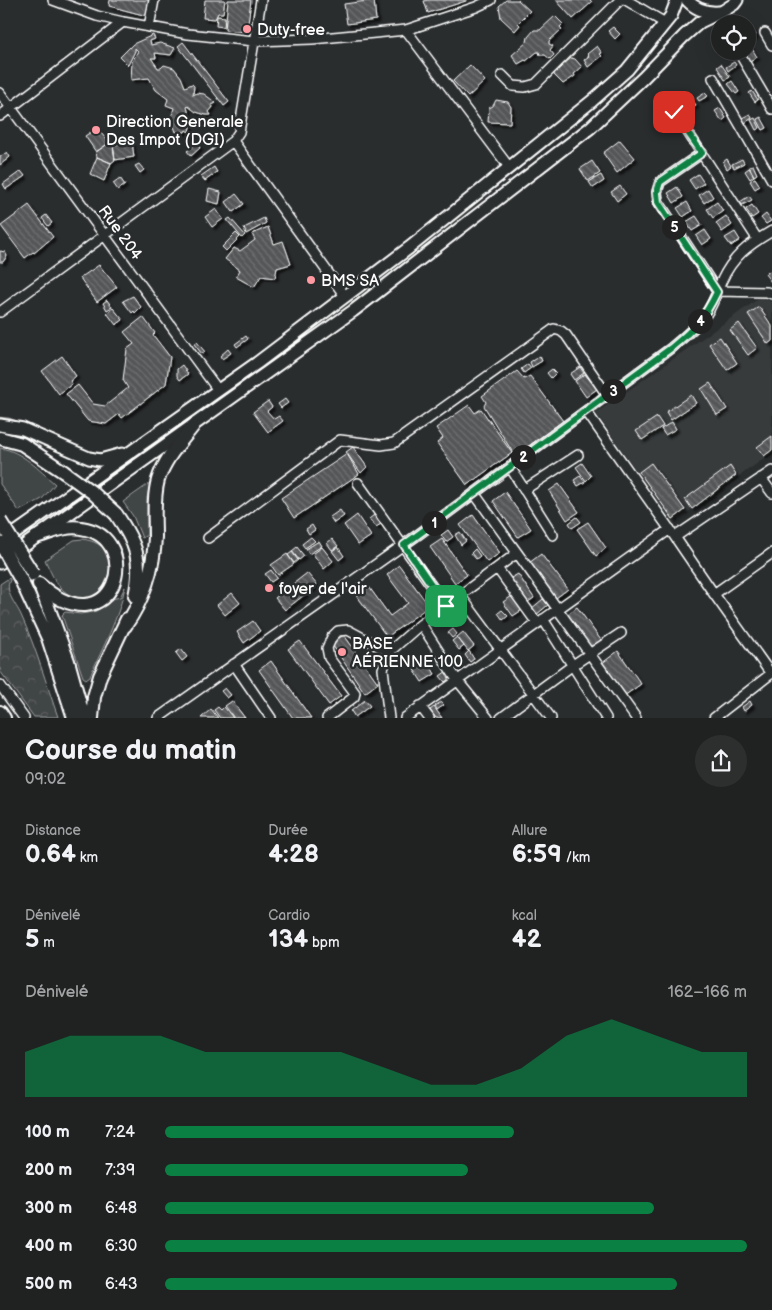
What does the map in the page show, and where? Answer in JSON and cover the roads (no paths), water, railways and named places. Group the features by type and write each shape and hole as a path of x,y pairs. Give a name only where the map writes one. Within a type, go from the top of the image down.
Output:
{"highway":[{"path":"92,718 94,697 100,676 125,626 141,600 150,572 155,538 154,504 158,482 166,460 194,426"},
{"path":"0,438 22,444 64,472 116,514 130,534 137,556 138,583 125,626"},
{"path":"0,521 36,579 68,661 84,718"},
{"path":"36,537 65,528 80,527 94,531 105,538 114,552 117,563 115,581 107,594 95,603 72,605 62,601 36,579"},
{"path":"0,543 21,580 48,638 74,718"},
{"path":"0,712 4,718"}],"main road":[{"path":"0,543 138,448 256,363 409,248 592,101 627,70 671,16 677,0"},
{"path":"687,0 698,9 710,13 723,11"},
{"path":"0,563 194,426 352,311 590,128 700,22 723,11 738,0"},
{"path":"0,425 23,428 88,458 100,460 114,458 138,448"}],"street":[{"path":"53,0 97,16 123,22 222,39 254,41 312,39 406,30 476,7 491,0"},
{"path":"149,27 154,0"},
{"path":"0,312 105,236 232,140 239,132 261,0"},
{"path":"502,75 513,86 525,87 536,84 620,0"},
{"path":"626,0 665,23"},
{"path":"0,116 123,22"},
{"path":"406,30 509,167"},
{"path":"765,32 772,45"},
{"path":"743,60 772,109"},
{"path":"712,78 772,180"},
{"name":"Rue 204","path":"0,92 218,390"},
{"path":"674,112 758,240"},
{"path":"232,140 345,296"},
{"path":"702,153 660,182 657,192 658,202 717,292"},
{"path":"158,718 404,545 671,348 692,331 708,312 725,274 735,258 745,248 772,231"},
{"path":"717,292 767,292 772,294"},
{"path":"208,538 340,440 381,445 394,443 554,329 561,330 566,335 607,395"},
{"path":"586,411 771,673 714,718"},
{"path":"524,490 578,455"},
{"path":"510,467 553,535"},
{"path":"405,718 557,609 772,471"},
{"path":"761,478 772,493"},
{"path":"358,483 446,606"},
{"path":"474,494 636,718"},
{"path":"389,718 383,669 389,652 421,624 517,553"},
{"path":"714,594 772,553"},
{"path":"497,568 573,665 606,718"},
{"path":"460,596 551,718"},
{"path":"421,624 457,680 488,718"},
{"path":"327,718 354,697 355,692 330,658 327,648 332,637 338,631 348,630 389,652"},
{"path":"501,718 573,665 621,633"},
{"path":"234,664 271,718"},
{"path":"0,685 24,718"},
{"path":"420,706 429,718"}],"waterway":[{"path":"0,418 23,424"},
{"path":"92,453 100,453"}],"place":[{"name":"Duty-free","path":"247,29"},
{"name":"Direction Generale Des Impot (DGI)","path":"96,130"},
{"name":"BMS SA","path":"311,280"},
{"name":"foyer de l'air","path":"269,588"},
{"name":"BASE AÉRIENNE 100","path":"342,652"}]}
